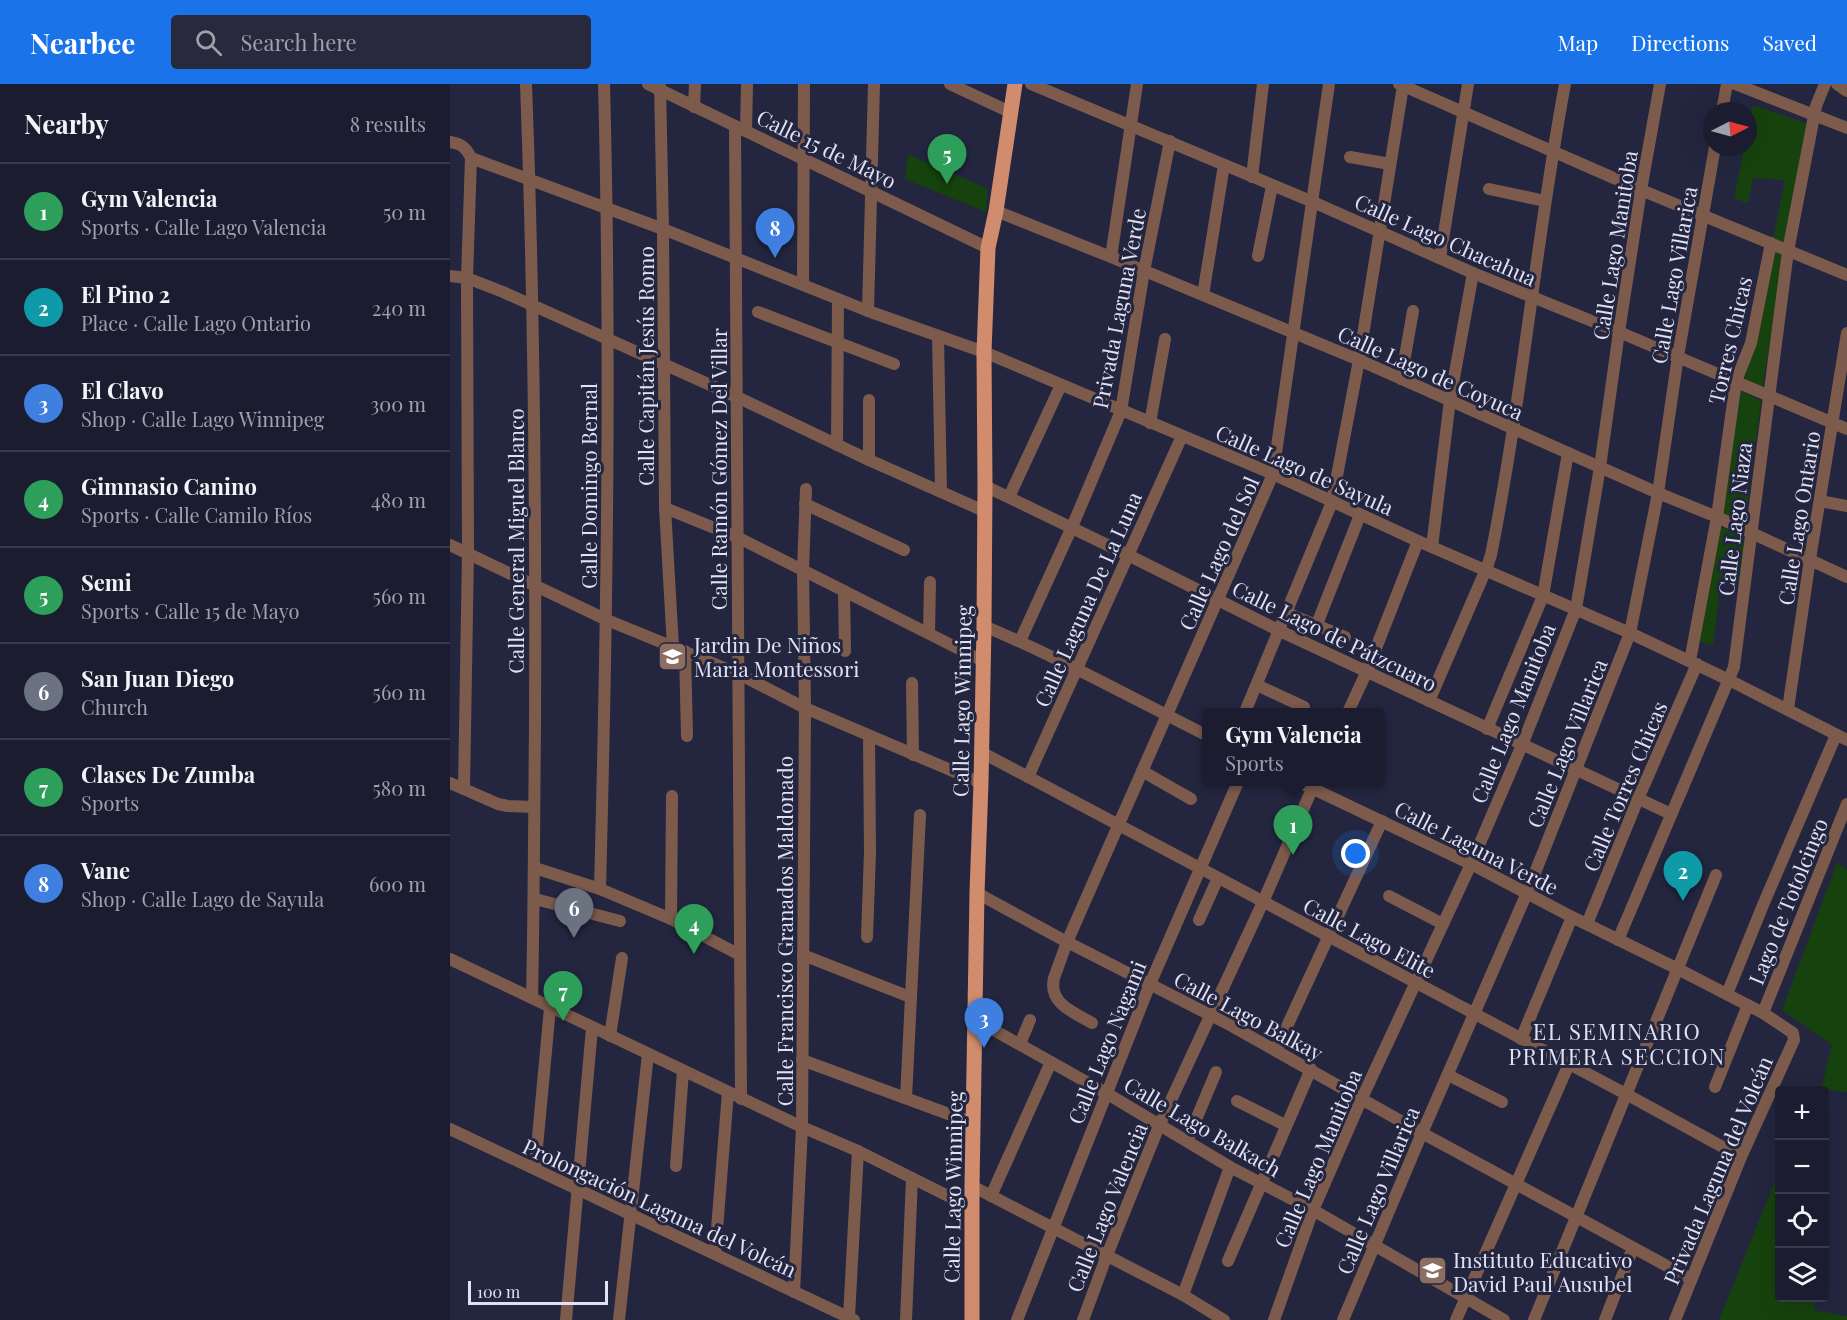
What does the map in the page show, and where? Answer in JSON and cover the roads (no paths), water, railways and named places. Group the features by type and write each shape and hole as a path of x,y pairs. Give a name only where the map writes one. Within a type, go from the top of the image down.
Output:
{"main road":[{"name":"Calle Lago Winnipeg","path":"972,1320 973,1123 984,626 984,352 988,248 996,212 1015,84"}],"street":[{"name":"Calle General Miguel Blanco","path":"526,84 530,179 536,586 535,899 532,998"},
{"name":"Calle Domingo Bernal","path":"600,889 607,620 608,339 604,84"},
{"name":"Calle 15 de Mayo","path":"648,84 660,87 694,107 988,248"},
{"path":"694,107 695,84"},
{"name":"Calle Ramón Gómez Del Villar","path":"741,1099 736,258 741,129 747,84"},
{"path":"803,285 804,84"},
{"path":"868,311 874,84"},
{"path":"950,84 1010,112"},
{"name":"Calle Lago Chacahua","path":"1031,84 1313,202 1531,298 1678,356 1847,429"},
{"path":"1111,257 1137,84"},
{"path":"1252,177 1263,84"},
{"name":"Calle Lago del Sol","path":"1092,1023 1055,998 1052,983 1067,942 1274,474 1329,84"},
{"path":"1440,258 1468,84"},
{"path":"1429,701 1486,570 1492,547 1512,429 1552,150 1565,84"},
{"name":"Calle Lago Manitoba","path":"1274,1320 1313,1210 1362,1098 1471,864 1522,745 1576,609 1600,467 1641,190 1660,84"},
{"path":"1724,102 1727,84"},
{"path":"1735,84 1847,128"},
{"name":"Calle Lago Niaza","path":"1618,940 1730,680 1736,661 1788,251 1813,116 1818,97 1825,84"},
{"path":"1837,84 1847,91"},
{"path":"1247,708 1332,502 1359,360 1401,85 1641,190 1847,275"},
{"name":"Calle Capitán Jesús Romo","path":"660,87 665,508 687,736"},
{"name":"Privada Laguna Verde","path":"1020,641 1122,411 1144,271 1170,141"},
{"name":"Calle Lago de Sayula","path":"450,142 459,143 471,158 663,229 868,311 984,352 1274,474 1418,541 1630,633 1730,680 1842,737"},
{"name":"Calle Lago Villarica","path":"1342,1320 1527,893 1630,633 1658,493 1678,356 1713,156"},
{"path":"1350,157 1390,164"},
{"path":"464,789 468,553 467,278 471,158"},
{"path":"1203,295 1224,165"},
{"path":"1258,256 1272,186"},
{"path":"1489,189 1545,201"},
{"name":"Calle Lago de Coyuca","path":"996,212 1359,360 1717,517 1847,577"},
{"name":"Torres Chicas","path":"1717,517 1736,381 1751,343 1771,243"},
{"path":"1432,547 1450,400 1473,273"},
{"path":"450,276 467,278 503,292 984,511"},
{"path":"837,445 838,299"},
{"path":"1401,379 1413,311"},
{"path":"758,312 894,364"},
{"name":"Calle Lago Ontario","path":"1788,709 1847,333"},
{"path":"938,337 941,492"},
{"path":"1150,423 1165,339"},
{"path":"1009,497 1061,385"},
{"path":"868,460 869,400"},
{"name":"Calle Laguna De La Luna","path":"1028,777 1182,436"},
{"path":"1487,729 1543,596 1568,453"},
{"name":"Calle Lago de Pátzcuaro","path":"985,486 1280,631 1671,814"},
{"name":"Calle Francisco Granados Maldonado","path":"794,1292 802,1127 805,708 803,570 806,489"},
{"path":"1820,501 1847,506"},
{"path":"804,504 904,550"},
{"path":"665,508 739,538 983,661"},
{"path":"1317,624 1360,514"},
{"name":"Calle Torres Chicas","path":"1587,924 1693,663 1717,517"},
{"path":"1350,708 1367,671 1418,541"},
{"path":"450,545 607,620 739,674 805,708 981,783"},
{"path":"929,633 930,582"},
{"path":"844,591 845,651"},
{"path":"1287,613 1345,637"},
{"path":"984,626 1020,641 1202,733"},
{"path":"912,683 913,755"},
{"path":"1257,685 1305,707"},
{"path":"867,937 870,852 869,736"},
{"path":"1727,994 1762,905 1842,737"},
{"name":"Calle Lago Elite","path":"981,752 1741,1157"},
{"path":"1142,771 1191,799"},
{"path":"450,783 498,804 534,807"},
{"name":"Calle Lago Nagami","path":"1017,1320 1150,984 1236,786"},
{"name":"Calle Lago Valencia","path":"1083,1320 1160,1126 1314,786"},
{"name":"Calle Laguna Verde","path":"1316,786 1763,1012 1794,1035"},
{"path":"671,919 672,796"},
{"name":"Lago de Totolcingo","path":"1763,1012 1847,804"},
{"path":"906,1098 920,815"},
{"path":"1276,1050 1382,821"},
{"path":"535,868 600,889 671,919 740,955"},
{"path":"1533,1320 1716,875"},
{"path":"1199,920 1218,878"},
{"name":"Calle Lago Balkay","path":"977,892 1067,942 1210,1014 1691,1279"},
{"path":"1389,896 1443,924"},
{"path":"535,899 620,921"},
{"name":"Calle Laguna Verde","path":"1521,1039 1572,917"},
{"path":"803,955 910,998"},
{"path":"450,958 741,1099 858,1151 972,1208"},
{"path":"610,1036 622,958"},
{"path":"1714,1087 1748,1005"},
{"path":"535,1169 550,1008"},
{"name":"Calle Lago Balkach","path":"976,1020 1106,1093 1230,1167 1313,1210 1504,1320"},
{"path":"1020,1044 1030,1020"},
{"path":"566,1320 592,1028"},
{"name":"Privada Laguna del Volcán","path":"1675,1320 1741,1157 1794,1040 1794,1035"},
{"path":"619,1320 648,1054"},
{"path":"802,1060 973,1123"},
{"path":"991,1197 1051,1062"},
{"path":"1456,1320 1569,1064"},
{"path":"1228,1261 1311,1069"},
{"path":"676,1166 683,1071"},
{"path":"1187,1141 1216,1072"},
{"path":"1448,1075 1502,1102"},
{"path":"714,1254 728,1092"},
{"path":"1238,1101 1285,1125"},
{"name":"Prolongación Laguna del Volcán","path":"450,1129 851,1319"},
{"path":"851,1319 858,1151"},
{"path":"1183,1295 1230,1167"},
{"path":"906,1320 912,1178"},
{"path":"972,1186 1183,1295 1209,1316 1224,1320"},
{"path":"1605,1320 1633,1248"}],"place":[{"name":"Semi","path":"947,184"},
{"name":"Vane","path":"775,258"},
{"name":"Jardin De Niños Maria Montessori","path":"673,656"},
{"name":"Gym Valencia","path":"1293,855"},
{"name":"El Pino 2","path":"1683,901"},
{"name":"San Juan Diego","path":"574,938"},
{"name":"Gimnasio Canino","path":"694,954"},
{"name":"Clases De Zumba","path":"563,1021"},
{"name":"El Clavo","path":"984,1048"},
{"name":"Instituto Educativo David Paul Ausubel","path":"1432,1271"}],"district":[{"name":"EL SEMINARIO PRIMERA SECCION","path":"1617,1044"}]}
